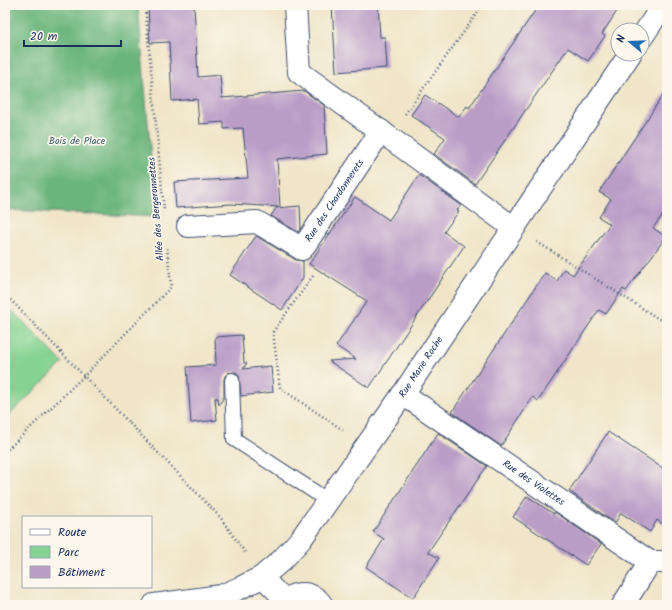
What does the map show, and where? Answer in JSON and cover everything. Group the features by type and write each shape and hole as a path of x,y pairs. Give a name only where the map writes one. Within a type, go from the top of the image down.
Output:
{"street":[{"path":"295,5 299,72 514,228"},
{"path":"649,22 656,8"},
{"name":"Rue Marie Roche","path":"154,605 221,596 240,588 262,577 282,560 301,539 403,394 625,62"},
{"name":"Rue des Chardonnerets","path":"188,226 257,222 302,249 385,134"},
{"name":"Rue des Violettes","path":"403,394 659,562"},
{"path":"623,605 659,562"},
{"path":"262,577 283,602 293,594 302,592 312,594 320,600 323,605"}],"lane":[{"path":"232,380 234,439 327,500"}],"path":[{"name":"Allée des Bergeronnettes","path":"145,5 164,211"},
{"path":"385,134 468,26 482,5"},
{"path":"514,228 667,324"},
{"name":"Allée des Bergeronnettes","path":"5,452 84,376 171,287 167,242"},
{"path":"302,249 303,261 313,276 273,332 280,388 367,445"},
{"path":"5,294 220,517 262,577"}],"green space":[{"name":"Bois de Place","path":"5,5 138,5 156,217 5,210"},
{"path":"5,303 63,363 5,419"}],"building":[{"path":"148,5 194,5 198,77 220,75 222,98 304,91 324,105 327,154 277,159 280,207 231,204 176,208 174,182 248,178 243,128 224,129 224,122 199,124 197,99 172,101 169,42 150,43"},
{"path":"332,5 378,5 380,37 385,37 387,68 336,72"},
{"path":"539,5 621,5 602,34 605,36 588,61 568,48 475,184 434,154 445,138 411,115 425,95 459,117 467,106 469,108"},
{"path":"667,89 667,209 653,228 666,237 626,291 623,289 606,314 599,310 538,401 533,397 501,446 452,412 545,273 557,281 564,269 573,275 610,224 599,217 611,199 599,192"},
{"path":"419,175 461,205 457,210 459,211 444,232 464,246 369,388 329,361 356,359 336,346 367,301 309,264 355,197 389,220"},
{"path":"300,206 301,228 298,232 271,216 276,208"},
{"path":"256,236 296,260 303,261 303,278 282,310 230,275"},
{"path":"242,335 244,363 247,363 243,369 271,366 273,392 241,396 239,376 236,372 228,373 224,380 224,397 219,405 218,398 215,398 217,420 191,423 187,367 216,365 215,337"},
{"path":"608,432 667,471 667,527 657,520 650,532 621,513 615,523 569,491"},
{"path":"438,433 487,466 428,552 439,558 413,598 366,567 384,539 373,532"},
{"path":"527,496 554,514 555,512 601,544 586,565 513,517"}]}
